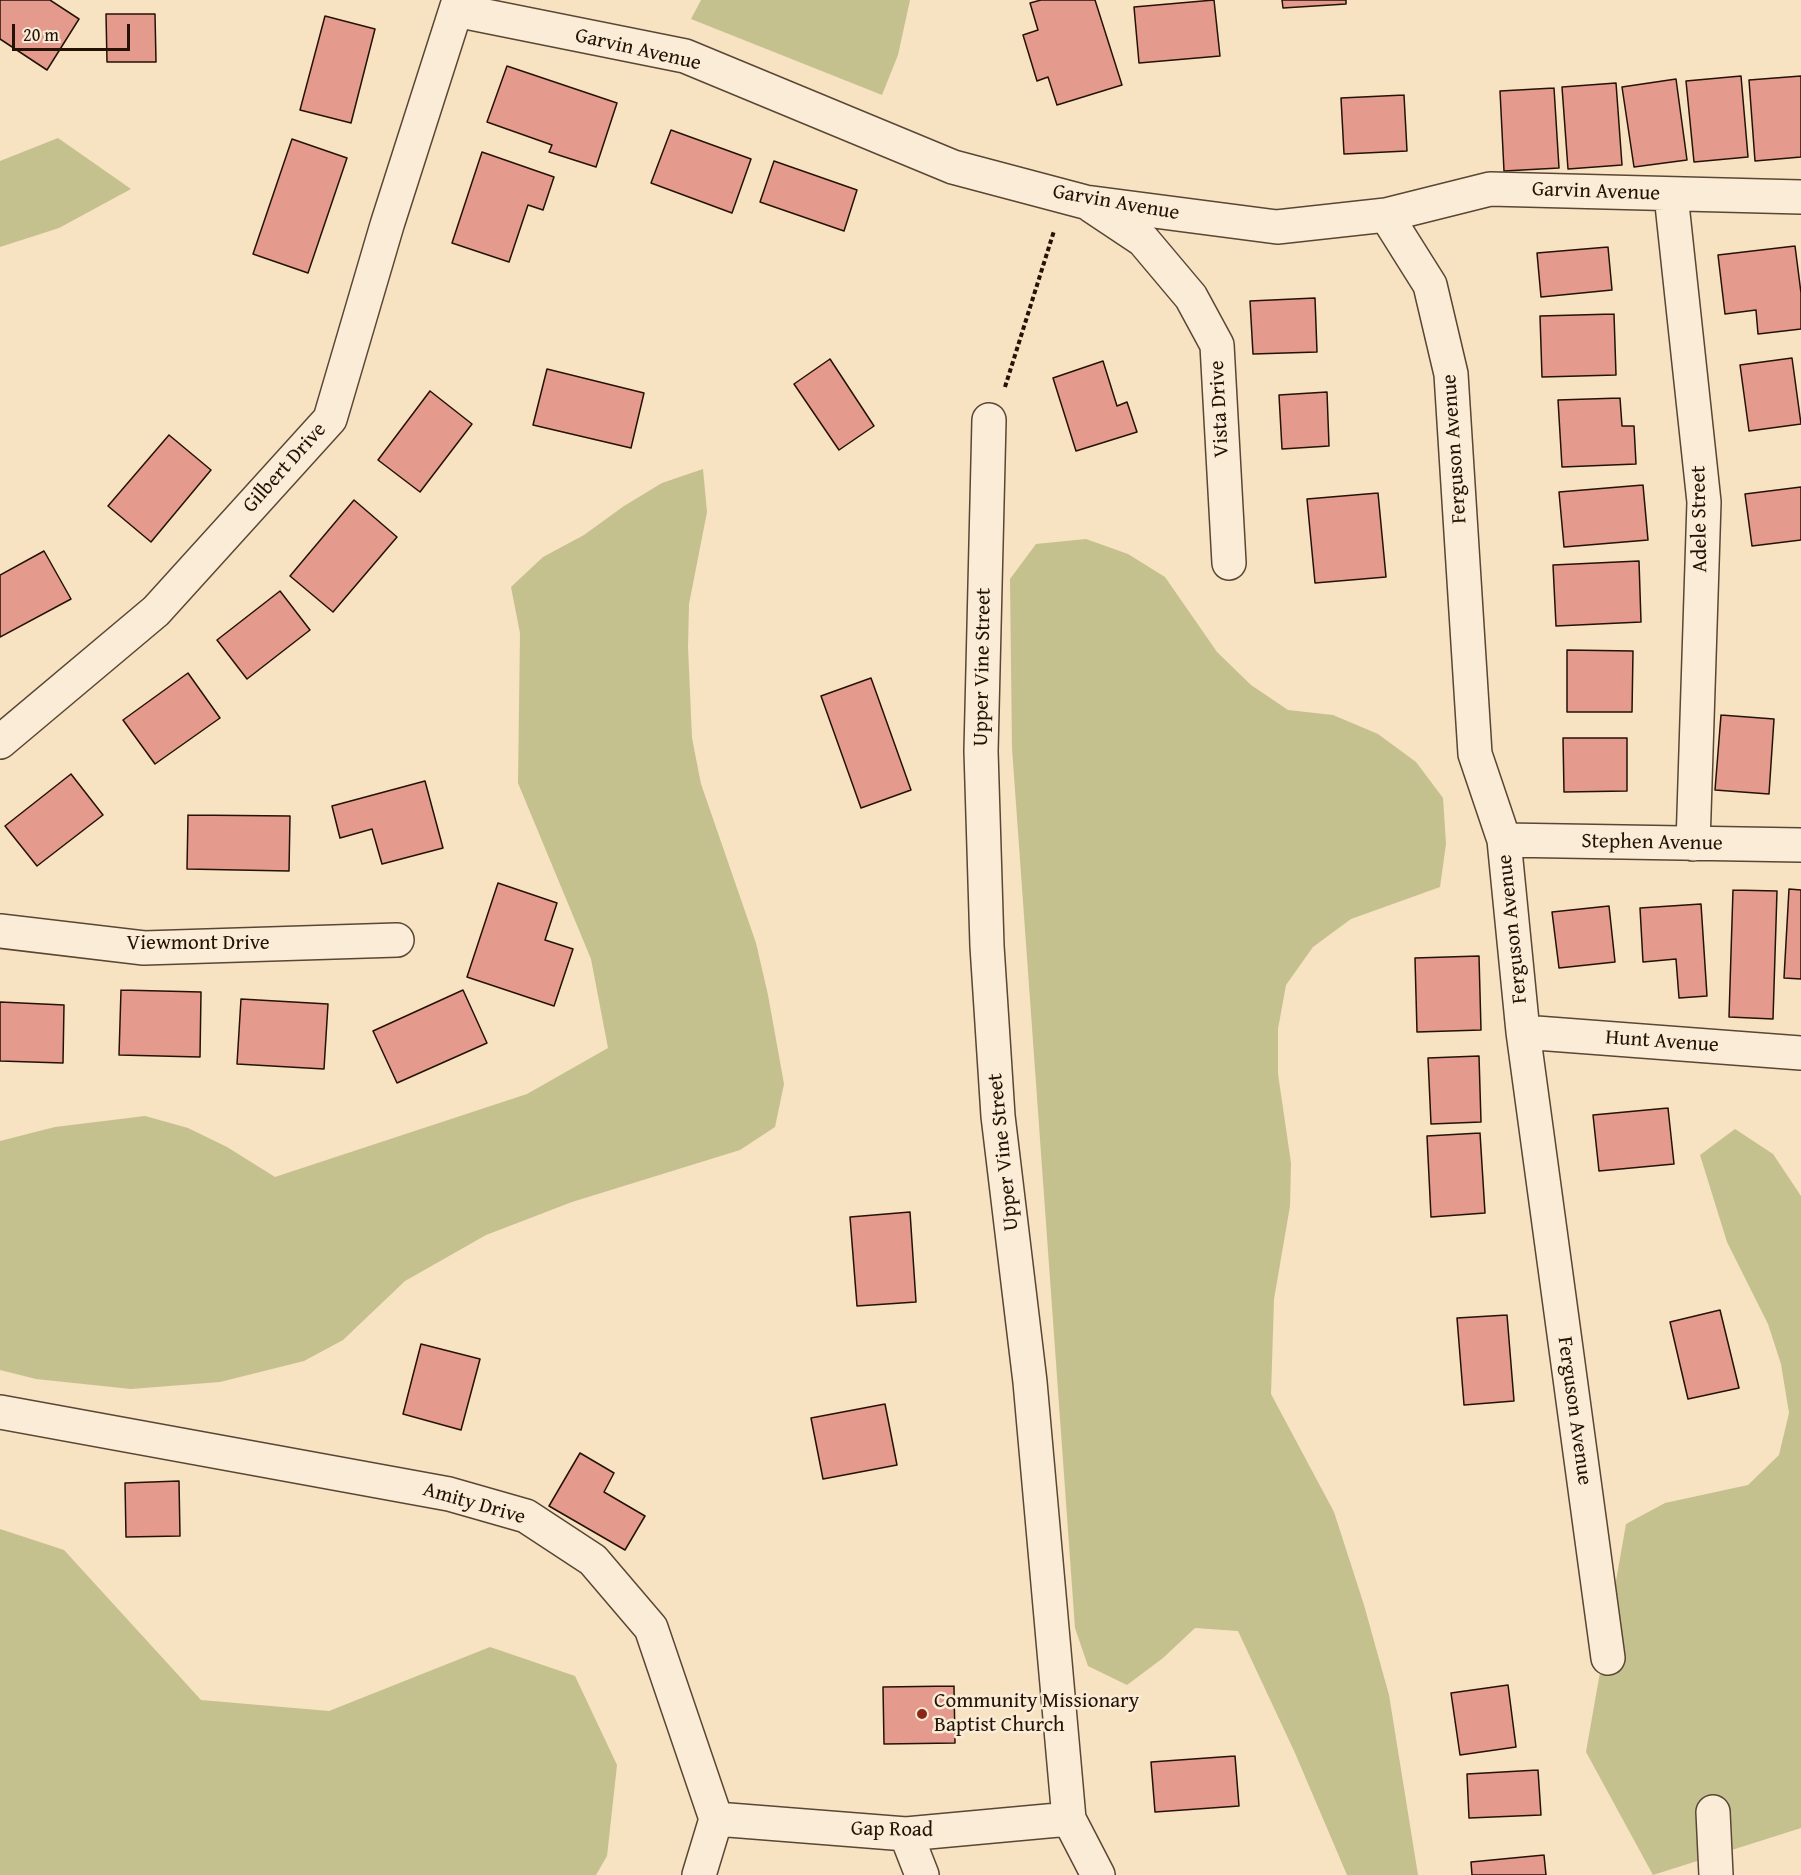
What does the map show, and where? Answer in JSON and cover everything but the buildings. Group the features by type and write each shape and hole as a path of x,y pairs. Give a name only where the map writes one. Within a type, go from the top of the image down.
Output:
{"street":[{"name":"Garvin Avenue","path":"457,5 685,56 953,167 1085,202 1277,227 1386,215 1490,189 1801,197"},
{"name":"Gilbert Drive","path":"0,742 156,611 330,419 387,225 457,5"},
{"name":"Adele Street","path":"1671,195 1704,502 1693,844"},
{"name":"Vista Drive","path":"1085,202 1143,240 1191,297 1217,345 1228,563"},
{"name":"Ferguson Avenue","path":"1386,215 1430,285 1451,374 1475,754 1504,840 1523,1032 1608,1658"},
{"name":"Upper Vine Street","path":"989,420 981,751 987,946 998,1116 1030,1382 1069,1819 1098,1875"},
{"name":"Stephen Avenue","path":"1504,840 1801,845"},
{"name":"Viewmont Drive","path":"0,931 144,948 397,940"},
{"name":"Hunt Avenue","path":"1523,1032 1801,1053"},
{"name":"Amity Drive","path":"0,1412 449,1494 526,1516 593,1560 651,1628 716,1819"},
{"path":"1713,1812 1716,1875"},
{"name":"Gap Road","path":"716,1819 906,1834 1069,1819"},
{"path":"699,1875 716,1819"},
{"path":"906,1834 922,1875"}],"path":[{"path":"1009,379 1056,226"}],"shaded area":[{"path":"701,0 910,0 898,55 882,95 691,19"},
{"path":"58,138 131,189 59,228 0,247 0,161"},
{"path":"703,469 707,512 689,604 688,647 692,738 701,784 756,943 768,995 784,1084 775,1127 740,1150 572,1202 486,1235 405,1281 343,1340 304,1361 220,1382 131,1389 36,1379 0,1370 0,1141 55,1127 145,1116 188,1128 227,1147 275,1177 527,1094 608,1048 591,959 518,783 520,633 511,587 543,557 584,535 624,506 662,483"},
{"path":"1086,539 1128,554 1165,577 1217,652 1251,685 1288,710 1333,715 1378,734 1416,762 1443,798 1446,844 1440,887 1351,919 1313,947 1286,985 1278,1029 1278,1074 1291,1163 1290,1206 1274,1299 1271,1394 1334,1512 1364,1605 1389,1695 1418,1875 1347,1875 1295,1753 1238,1631 1195,1628 1163,1658 1127,1685 1088,1666 1075,1628 1012,748 1010,579 1036,544"},
{"path":"1735,1129 1773,1154 1801,1196 1801,1828 1653,1875 1586,1752 1626,1524 1665,1503 1748,1485 1779,1455 1789,1413 1781,1364 1768,1324 1727,1242 1700,1155"},
{"path":"0,1529 64,1550 201,1700 329,1711 490,1647 575,1676 617,1765 607,1856 596,1875 0,1875"}],"place":[{"name":"Community Missionary Baptist Church","path":"922,1714"}]}
